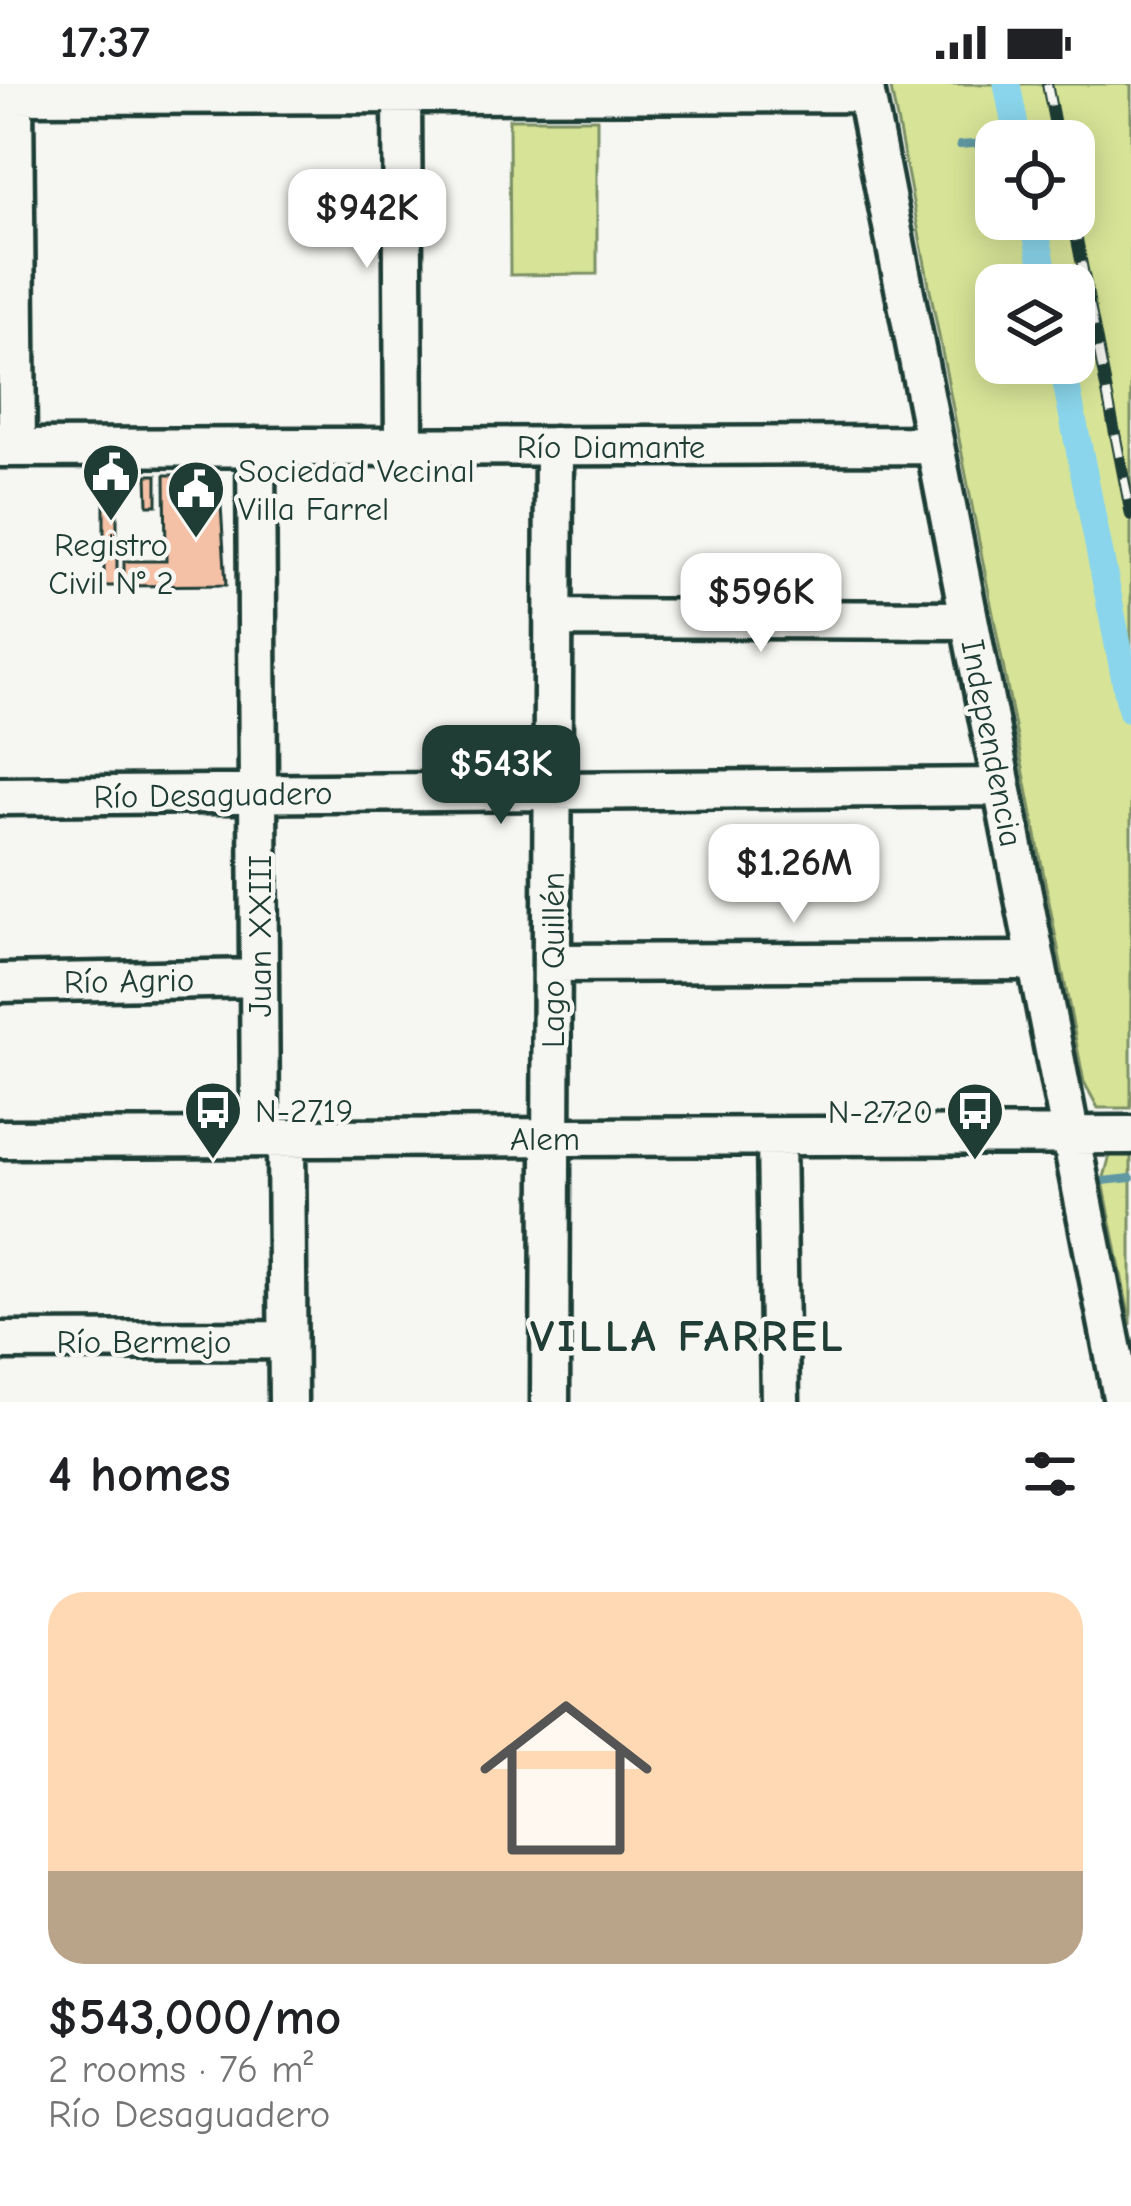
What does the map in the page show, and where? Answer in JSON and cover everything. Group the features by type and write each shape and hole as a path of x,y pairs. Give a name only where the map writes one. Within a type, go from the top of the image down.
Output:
{"street":[{"path":"8,448 7,95 175,89 865,89"},
{"name":"Independencia","path":"865,89 1036,961 1080,1135 1123,1402"},
{"path":"386,91 404,446"},
{"name":"Río Diamante","path":"8,448 935,445"},
{"name":"Lago Quillén","path":"550,1402 554,446"},
{"name":"Juan XXIII","path":"256,447 259,978 288,1402"},
{"path":"553,618 969,620"},
{"name":"Río Desaguadero","path":"0,796 1002,788"},
{"path":"552,963 1036,961"},
{"name":"Río Agrio","path":"0,983 259,978"},
{"name":"Alem","path":"1080,1135 1103,1121 1131,1116"},
{"name":"Alem","path":"0,1139 1131,1135"},
{"path":"776,1138 780,1402"},
{"name":"Río Bermejo","path":"0,1342 287,1340"}],"green space":[{"path":"890,84 1131,84 1131,1108 1098,1108 1084,1082"},
{"path":"509,119 597,119 597,274 510,275"},
{"path":"1131,1144 1131,1325 1103,1181 1110,1155"}],"building":[{"name":"Registro Civil N° 2","path":"104,475 117,475 117,570 124,570 124,586 104,586"},
{"path":"147,475 157,475 157,505 148,505"},
{"name":"Sociedad Vecinal Villa Farrel","path":"165,475 194,475 194,489 220,489 226,585 124,586 124,561 166,561"}],"waterway":[{"path":"1007,84 1014,120"},
{"path":"960,145 975,144"},
{"path":"1037,240 1043,264"},
{"path":"1066,384 1131,710"},
{"path":"1103,1181 1131,1178"}],"railway":[{"path":"1047,84 1054,120"},
{"path":"1077,240 1131,515"}],"place":[{"name":"Registro Civil N° 2","path":"111,523"},
{"name":"Sociedad Vecinal Villa Farrel","path":"196,540"},
{"name":"N-2719","path":"213,1161"},
{"name":"N-2720","path":"975,1162"}],"district":[{"name":"VILLA FARREL","path":"688,1335"}]}
